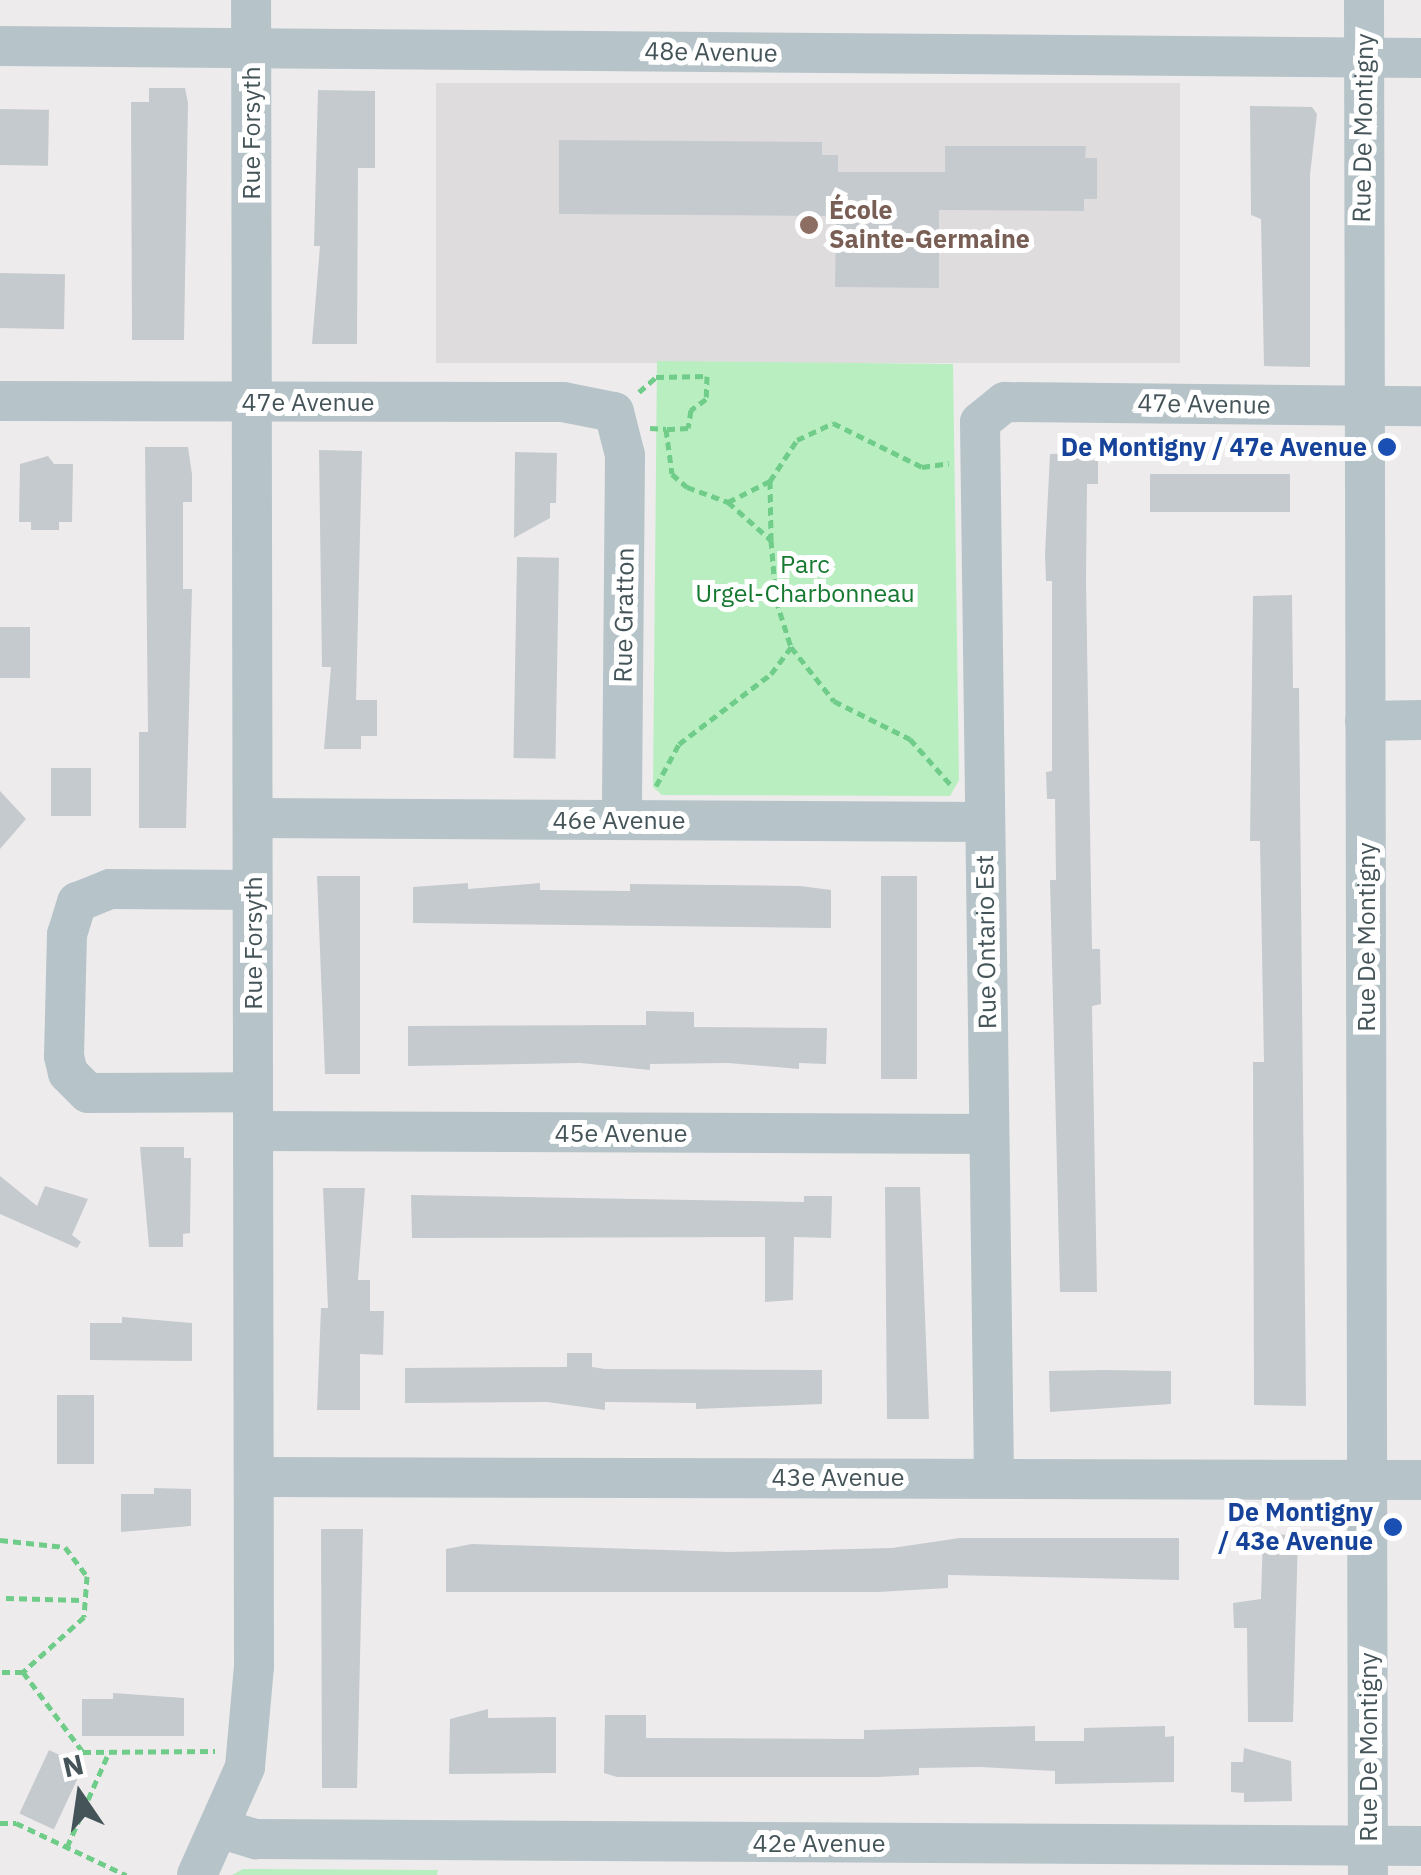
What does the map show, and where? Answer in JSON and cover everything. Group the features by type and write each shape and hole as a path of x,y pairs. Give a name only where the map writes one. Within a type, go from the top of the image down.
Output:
{"street":[{"name":"Rue Forsyth","path":"196,1875 248,1753 255,1477 251,0"},
{"name":"Rue De Montigny","path":"1364,0 1360,406 1365,721 1368,1861"},
{"name":"48e Avenue","path":"0,46 1421,58"},
{"name":"47e Avenue","path":"0,400 563,402 618,420"},
{"name":"47e Avenue","path":"989,409 1024,402 1421,406"},
{"name":"Rue Ontario Est","path":"989,409 980,422 979,460 994,1478"},
{"name":"Rue Gratton","path":"618,420 622,820"},
{"path":"1365,721 1421,720"},
{"name":"46e Avenue","path":"253,818 985,822"},
{"name":"45e Avenue","path":"252,890 110,889 77,902 67,934 64,1056 68,1073 88,1093 254,1112 988,1134"},
{"name":"43e Avenue","path":"255,1477 1421,1480"},
{"name":"42e Avenue","path":"218,1828 256,1839 1368,1861 1421,1846"}],"path":[{"path":"706,376 706,399 691,410 688,428 666,429 618,420 656,378 706,376"},
{"path":"728,502 770,481 797,440 833,423 922,467 979,460"},
{"path":"666,429 672,474 687,487 728,502 772,540"},
{"path":"770,481 776,600 791,647 834,701 910,740 985,822"},
{"path":"622,820 656,787 679,744 771,674 791,647"},
{"path":"0,1540 65,1547 86,1576 84,1617 23,1672 0,1672"},
{"path":"6,1598 85,1600"},
{"path":"23,1672 83,1752 248,1753"},
{"path":"67,1847 109,1752"},
{"path":"0,1823 16,1823 126,1875"}],"shaded area":[{"name":"École Sainte-Germaine","path":"436,83 1180,83 1180,363 436,363"}],"green space":[{"name":"Parc Urgel-Charbonneau","path":"657,361 953,364 959,780 950,796 662,795 653,787"},
{"path":"243,1869 438,1870 437,1875 232,1875"}],"building":[{"path":"149,88 185,88 188,103 184,340 132,340 131,102 149,102"},
{"path":"318,90 375,91 375,168 358,168 357,344 312,344 320,246 314,246"},
{"path":"1250,106 1312,107 1317,114 1310,175 1310,367 1264,366 1261,219 1251,215"},
{"path":"0,109 49,110 48,166 0,165"},
{"path":"559,140 822,142 822,155 838,155 838,172 945,172 945,146 1086,146 1085,158 1097,158 1097,199 1084,199 1084,211 939,210 939,288 835,287 836,216 559,214"},
{"path":"0,273 65,274 64,329 0,328"},
{"path":"145,447 188,447 192,474 192,502 183,502 183,589 192,589 186,828 139,828 139,732 148,732"},
{"path":"319,450 362,451 356,700 377,700 377,736 361,736 361,749 324,749 331,667 322,667"},
{"path":"515,452 557,453 556,503 550,503 550,518 514,538"},
{"path":"1084,453 1084,461 1098,460 1098,484 1087,484 1086,580 1092,949 1100,949 1101,1004 1092,1006 1097,1292 1060,1292 1050,880 1056,880 1055,799 1047,799 1046,772 1052,771 1052,581 1046,581 1045,554 1050,454"},
{"path":"48,456 54,464 73,464 72,522 59,522 59,530 31,530 31,522 19,522 20,464"},
{"path":"1150,474 1290,474 1290,512 1150,512"},
{"path":"517,557 559,558 555,759 513,758"},
{"path":"1292,595 1293,688 1299,688 1306,1406 1254,1405 1253,1062 1264,1062 1260,841 1250,841 1253,596"},
{"path":"0,627 30,627 30,678 0,678"},
{"path":"51,768 91,768 91,816 51,816"},
{"path":"0,791 26,819 0,849"},
{"path":"317,876 360,876 360,1074 325,1074"},
{"path":"881,876 917,876 917,1079 881,1079"},
{"path":"468,883 468,889 540,883 540,890 630,891 630,884 800,886 831,890 831,928 413,923 413,887"},
{"path":"646,1011 694,1012 694,1027 827,1028 826,1064 799,1063 799,1069 728,1063 650,1064 650,1070 580,1063 408,1066 408,1026 646,1025"},
{"path":"140,1147 184,1147 184,1158 191,1158 190,1233 183,1234 183,1247 149,1247"},
{"path":"0,1176 37,1206 45,1186 88,1199 72,1235 81,1242 77,1248 0,1214"},
{"path":"885,1187 920,1187 929,1419 887,1419"},
{"path":"323,1188 365,1188 358,1280 370,1280 370,1311 384,1311 383,1355 360,1354 360,1410 317,1410 321,1308 328,1308"},
{"path":"411,1195 804,1202 804,1196 832,1196 831,1238 794,1237 793,1300 765,1302 765,1237 412,1238"},
{"path":"122,1317 192,1323 192,1361 90,1360 90,1323 122,1323"},
{"path":"567,1353 592,1353 592,1367 605,1369 822,1370 822,1404 696,1409 696,1403 605,1402 605,1410 547,1402 405,1403 405,1368 567,1367"},
{"path":"1049,1371 1171,1371 1171,1404 1050,1412"},
{"path":"57,1395 94,1395 94,1464 57,1464"},
{"path":"154,1488 191,1489 191,1526 121,1532 121,1494 154,1494"},
{"path":"321,1529 363,1529 357,1788 322,1788"},
{"path":"1263,1534 1298,1535 1293,1722 1248,1722 1247,1628 1234,1628 1233,1603 1261,1599"},
{"path":"960,1538 1179,1538 1179,1580 948,1575 948,1588 878,1592 446,1592 446,1549 472,1544 729,1552 892,1548"},
{"path":"113,1693 184,1698 184,1736 82,1736 82,1699 113,1699"},
{"path":"488,1709 488,1718 556,1717 556,1773 449,1774 450,1719"},
{"path":"605,1715 646,1715 646,1738 864,1739 864,1730 1035,1726 1035,1741 1084,1741 1084,1728 1165,1726 1165,1737 1174,1736 1174,1782 1055,1784 1055,1771 980,1767 919,1768 919,1775 878,1777 617,1777 604,1773"},
{"path":"1244,1748 1291,1761 1292,1801 1244,1802 1244,1793 1231,1792 1231,1762 1243,1762"},
{"path":"49,1750 83,1766 54,1830 19,1813"}],"place":[{"name":"École Sainte-Germaine","path":"809,225"},
{"name":"De Montigny / 47e Avenue","path":"1387,447"},
{"name":"De Montigny / 43e Avenue","path":"1393,1527"}]}
